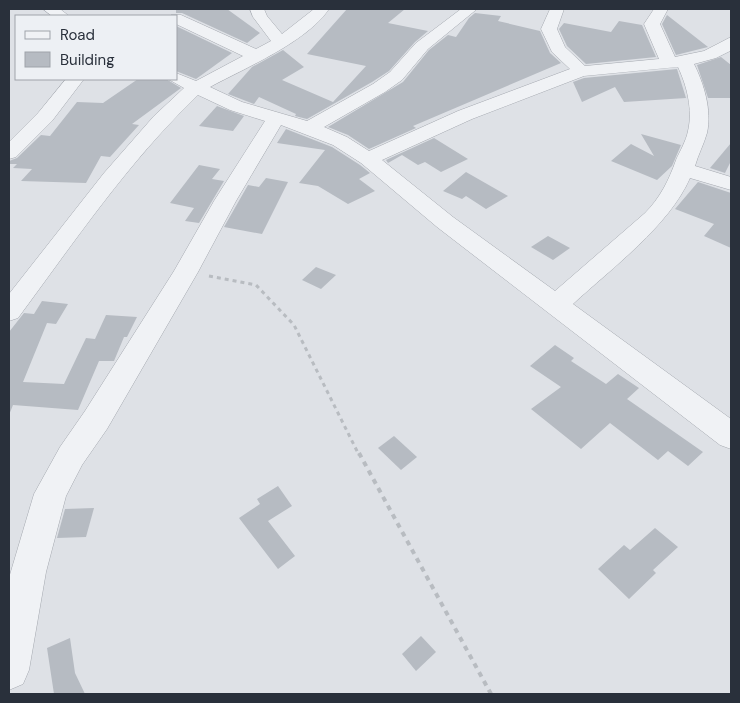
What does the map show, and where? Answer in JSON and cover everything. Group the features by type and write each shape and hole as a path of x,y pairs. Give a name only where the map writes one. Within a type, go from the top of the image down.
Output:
{"street":[{"path":"257,9 260,17 281,42"},
{"path":"9,312 111,177 161,120 186,83 255,55 281,42 304,26 322,9"},
{"path":"309,128 396,76 422,46 456,22 470,9"},
{"path":"557,9 549,29 558,49 581,71"},
{"path":"556,305 666,206 698,129 697,92 693,78 676,62 652,24 661,9"},
{"path":"178,19 255,55"},
{"path":"368,158 465,116 581,71 676,62 728,48"},
{"path":"9,153 45,117 74,80"},
{"path":"186,83 236,106 309,128 340,142 368,158 445,222 731,436"},
{"path":"9,670 28,572 50,494 71,456 96,420 186,272 225,201 275,119"},
{"path":"683,169 731,184"}],"path":[{"path":"186,272 256,285 294,325 366,468 491,694"}],"building":[{"path":"176,9 227,9 260,33 247,43 182,13 176,13"},
{"path":"347,9 405,9 388,23 428,31 415,42 389,71 307,119 295,116 296,114 259,97 254,104 228,94 252,67 283,50 304,67 282,80 333,102 366,66 307,54"},
{"path":"475,13 501,16 498,21 540,31 550,53 561,63 413,126 416,128 369,149 348,135 328,127 403,82 429,50 448,35 456,37 469,18"},
{"path":"667,15 708,47 676,55 662,24"},
{"path":"619,21 642,25 656,57 586,64 567,46 559,29 564,23 611,32"},
{"path":"178,27 232,53 196,79 178,72"},
{"path":"721,57 731,65 731,98 708,98 697,65"},
{"path":"677,69 686,98 624,102 615,87 582,102 573,82 584,78"},
{"path":"137,80 168,80 181,88 132,124 139,125 110,157 101,156 86,183 21,181 32,169 13,168 17,164 9,164 9,161 17,158 41,135 50,136 77,102 103,103"},
{"path":"217,106 244,116 233,131 199,126"},
{"path":"286,129 332,147 360,165 370,173 359,179 375,191 348,204 318,186 299,183 325,150 277,143"},
{"path":"641,134 681,145 672,166 657,180 611,161 631,144 654,156"},
{"path":"434,138 468,159 441,172 425,162 418,165 402,155 388,163 386,160"},
{"path":"731,143 731,161 725,173 710,168"},
{"path":"199,165 220,169 212,179 224,181 199,223 185,221 194,208 170,203"},
{"path":"466,172 508,196 486,209 466,196 462,199 443,191"},
{"path":"266,178 288,182 262,234 224,227 248,185 259,187"},
{"path":"698,182 731,193 731,248 704,236 714,224 675,209"},
{"path":"548,236 570,248 553,260 531,247"},
{"path":"316,267 336,275 321,289 302,280"},
{"path":"42,301 68,304 56,324 47,323 23,382 64,384 86,338 95,339 106,315 137,317 127,337 124,337 114,361 99,361 78,410 13,405 9,415 9,332 24,313 34,314"},
{"path":"555,345 574,358 571,361 606,384 618,374 639,388 627,399 703,452 688,466 668,451 658,460 610,423 581,449 531,409 561,387 530,366"},
{"path":"394,436 417,457 401,470 378,448"},
{"path":"278,486 292,506 268,521 295,556 278,569 239,518 260,504 257,499"},
{"path":"94,508 86,537 57,538 65,509"},
{"path":"655,528 678,547 653,570 656,573 629,599 598,569 624,545 630,550"},
{"path":"421,636 436,652 416,671 402,654"},
{"path":"70,638 75,673 85,694 54,694 47,648"}]}
